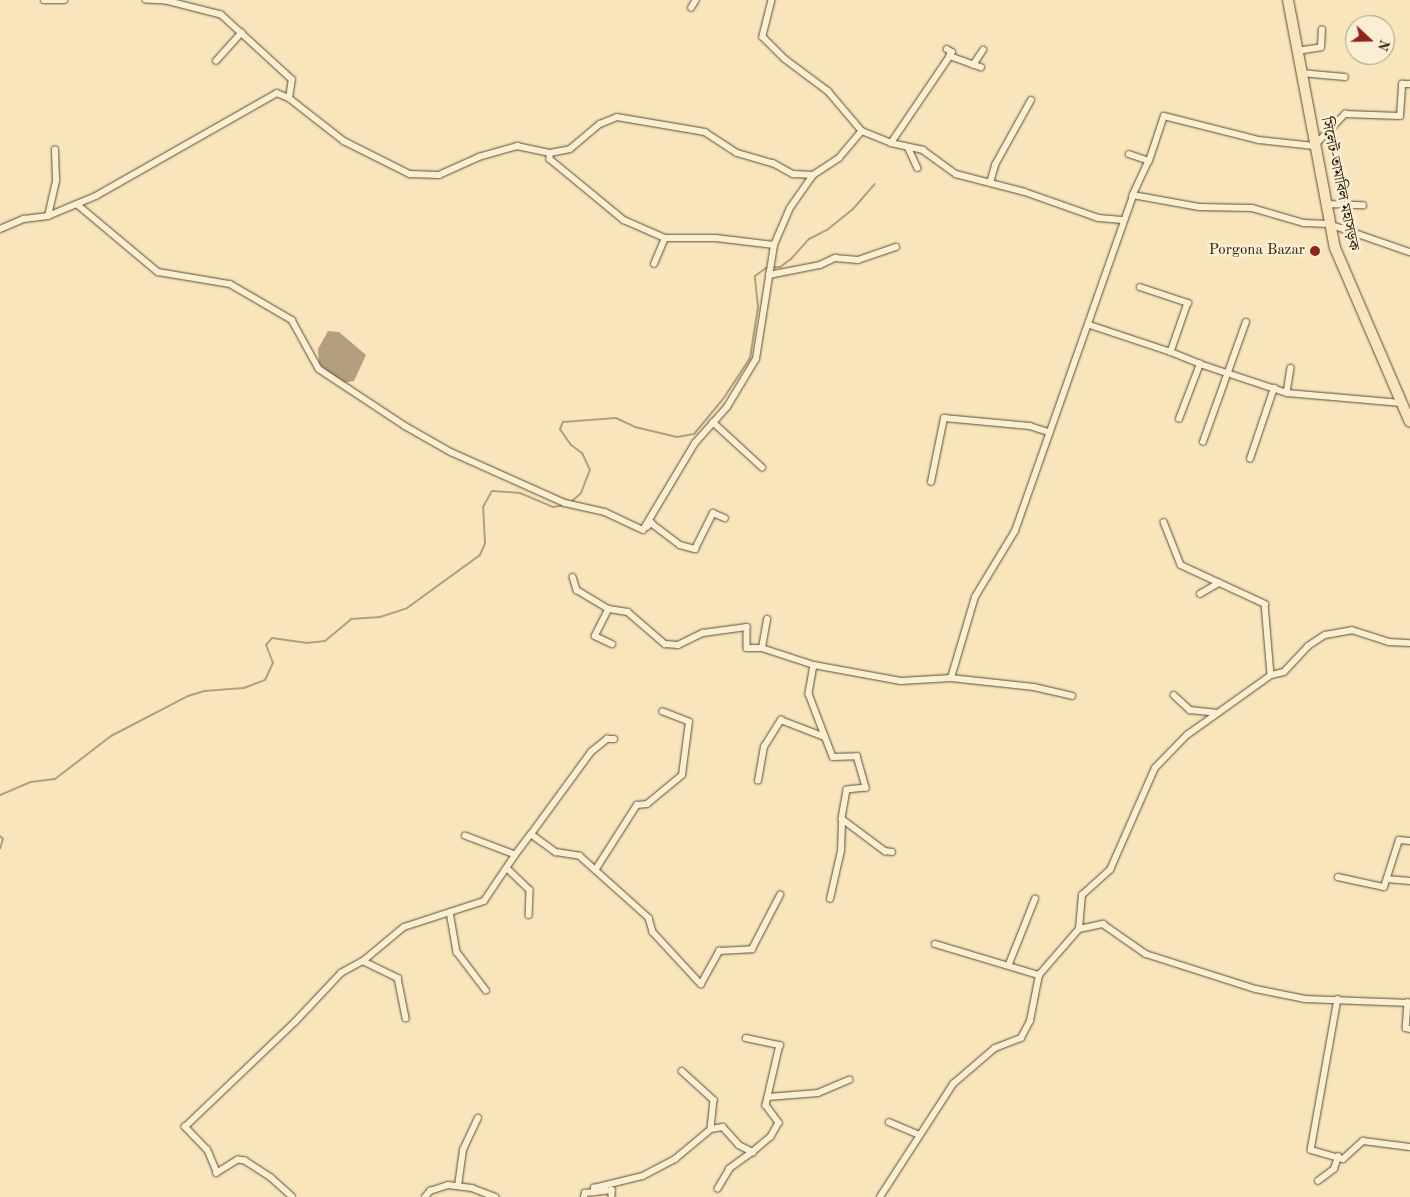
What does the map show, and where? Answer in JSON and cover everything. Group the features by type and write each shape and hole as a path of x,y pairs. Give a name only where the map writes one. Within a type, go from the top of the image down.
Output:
{"highway":[{"name":"সিলেট-তামাবিল মহাসড়ক","path":"1288,0 1314,146 1335,248 1410,422"}],"street":[{"path":"44,0 64,0"},
{"path":"146,0 166,1 222,15 292,80 289,98"},
{"path":"691,8 696,0"},
{"path":"772,0 763,37 785,59 828,91 862,131 891,143 923,150 956,174 1099,218 1122,220"},
{"path":"1297,51 1321,48 1322,30"},
{"path":"216,61 242,33"},
{"path":"891,143 950,56 952,52 947,49"},
{"path":"973,65 983,50"},
{"path":"950,56 981,67"},
{"path":"1301,73 1345,78"},
{"path":"951,678 975,597 1015,531 1049,432 1090,325 1122,220 1149,161 1164,116 1259,140 1314,146 1345,114 1400,116 1402,84 1410,84"},
{"path":"0,229 24,219 48,216 77,204 277,93 289,98 344,141 410,174 439,175 479,157 517,146 550,153 570,149 600,124 616,116 705,132 737,153 773,163 793,174 813,175"},
{"path":"990,183 995,165 1031,100"},
{"path":"643,530 694,443 728,407 756,360 774,245 790,208 813,175 839,158 862,131"},
{"path":"908,147 918,168"},
{"path":"48,216 56,180 55,150"},
{"path":"550,153 550,159 624,220 665,238 716,238 774,245"},
{"path":"1129,154 1149,161"},
{"path":"1133,194 1199,207 1252,208 1304,223 1329,224 1410,252"},
{"path":"77,204 158,272 230,284 292,320 319,369 405,426 451,452 565,503 605,512 643,530"},
{"path":"1325,204 1363,205"},
{"path":"654,264 665,238"},
{"path":"769,275 820,265 835,258 858,260 896,247"},
{"path":"1140,287 1188,303 1171,352"},
{"path":"1203,442 1226,373 1246,322"},
{"path":"1090,325 1286,393 1402,403"},
{"path":"1179,419 1200,364"},
{"path":"1286,393 1291,368"},
{"path":"1250,460 1274,388"},
{"path":"931,482 944,418 1030,426 1049,432"},
{"path":"713,422 762,467"},
{"path":"643,530 651,523 680,545 695,549 713,513 725,518"},
{"path":"1164,522 1181,565 1266,604 1271,675"},
{"path":"573,577 577,590 609,609 628,612 665,644 678,645 702,633 747,627 747,648 762,648 814,664 901,682 951,678 1034,687 1072,696"},
{"path":"1200,594 1219,583"},
{"path":"609,609 595,636 612,644"},
{"path":"762,648 767,619"},
{"path":"880,1197 953,1084 968,1068 996,1048 1021,1038 1030,1021 1039,976 1079,929 1082,894 1110,870 1154,768 1187,735 1271,675 1284,672 1308,646 1324,635 1352,630 1389,642 1410,643"},
{"path":"814,664 809,694 833,757 857,756 866,788 847,790 842,819 841,851 830,899"},
{"path":"1174,695 1190,710 1218,713"},
{"path":"596,869 637,805 647,804 682,775 689,722 663,712"},
{"path":"758,781 764,747 781,720 825,737"},
{"path":"292,1197 271,1178 245,1161 238,1160 217,1173 207,1150 185,1127 295,1022 341,973 363,962 404,927 484,901 508,869 515,855 591,752 607,739 614,739"},
{"path":"842,819 885,851 892,852"},
{"path":"532,834 556,852 580,856 596,869 649,918 653,932 701,984 719,951 752,949 780,895"},
{"path":"466,836 515,855"},
{"path":"1338,877 1384,887 1399,840 1410,841"},
{"path":"508,869 530,890 529,915"},
{"path":"1386,879 1410,881"},
{"path":"1009,964 1035,899"},
{"path":"450,912 457,952 486,990"},
{"path":"1079,929 1103,924 1146,954 1232,982 1305,999 1409,1003 1406,1028 1410,1029"},
{"path":"935,944 1009,964 1039,976"},
{"path":"363,962 398,978 406,1018"},
{"path":"1338,999 1312,1150 1343,1159 1363,1141 1410,1147"},
{"path":"718,1189 730,1169 771,1137 779,1123 766,1105 780,1045 746,1038"},
{"path":"682,1070 714,1100 711,1129"},
{"path":"768,1097 818,1093 849,1080"},
{"path":"458,1186 463,1150 478,1118"},
{"path":"889,1122 919,1134"},
{"path":"594,1193 594,1188 643,1176 675,1159 711,1129 723,1127 739,1145 753,1152"},
{"path":"1318,1181 1334,1169 1338,1158"},
{"path":"425,1197 430,1191 458,1186 472,1188 495,1197"},
{"path":"584,1197 585,1193 612,1190 612,1197"}],"shaded area":[{"path":"328,331 339,332 366,355 354,381 343,383 319,364 318,349"}],"waterway":[{"path":"570,503 581,493 590,470 582,453 571,445 560,429 563,422 616,418 635,427 677,437 694,434 723,399 750,358 758,307 755,276 766,268 780,267 791,259 809,239 827,230 853,209 875,184"},
{"path":"0,795 31,782 55,779 111,736 188,696 204,691 244,688 265,680 273,663 266,645 272,638 306,643 325,641 351,619 380,617 407,608 480,555 485,543 483,507 492,491 520,493 553,507 566,505"},
{"path":"0,836 3,839 0,849"}],"place":[{"name":"Porgona Bazar","path":"1315,251"}]}
